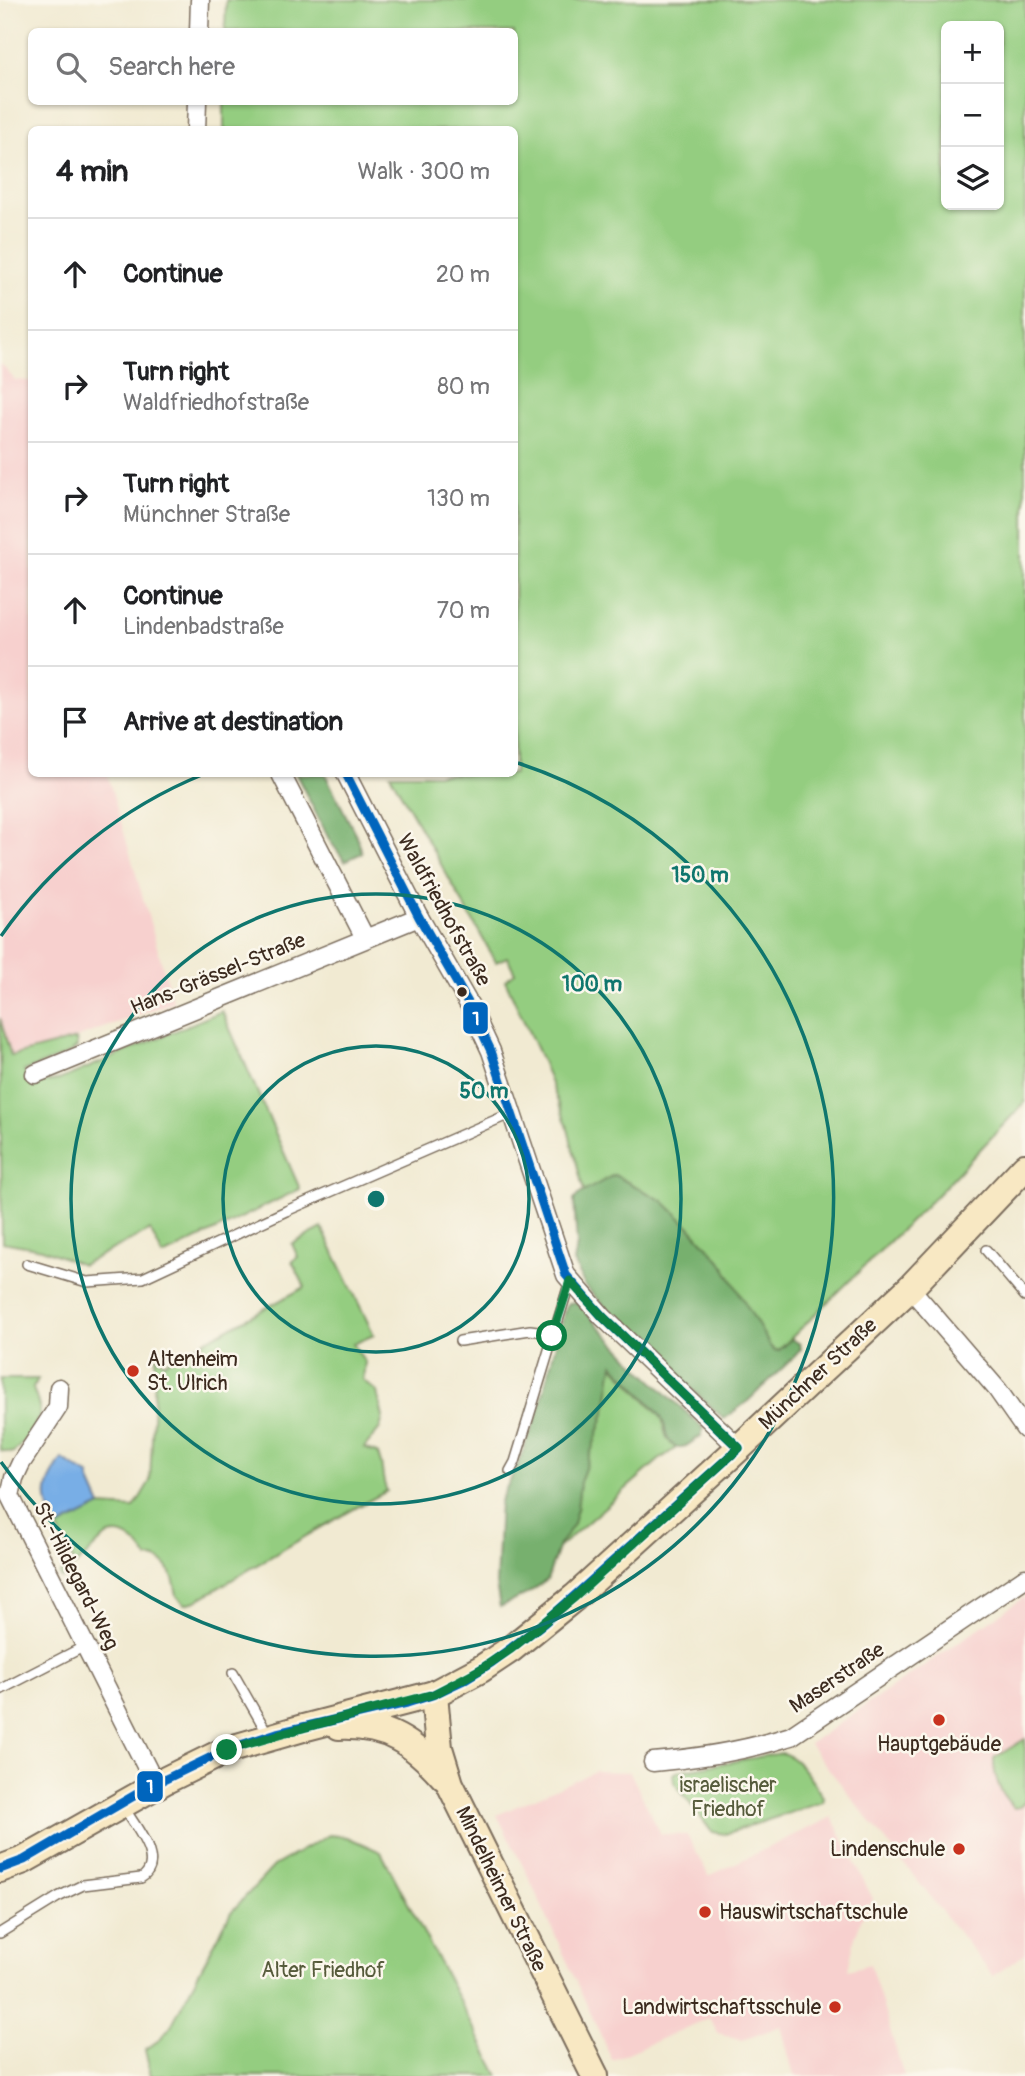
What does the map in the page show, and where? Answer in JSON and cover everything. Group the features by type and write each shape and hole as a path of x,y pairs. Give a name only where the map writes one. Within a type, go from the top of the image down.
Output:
{"street":[{"path":"199,28 200,0"},
{"path":"196,126 197,105"},
{"path":"283,777 365,939"},
{"name":"Waldfriedhofstraße","path":"348,777 419,917 470,1006 491,1051 550,1231 570,1281 603,1317 739,1448"},
{"name":"Hans-Grässel-Straße","path":"35,1074 419,917"},
{"name":"Münchner Straße","path":"303,1728 434,1694 481,1669 544,1623 739,1448 910,1287 1025,1167"},
{"path":"910,1287 997,1389 1025,1429"},
{"name":"St.-Hildegard-Weg","path":"59,1388 58,1407 21,1463 10,1496 156,1786"},
{"name":"Maserstraße","path":"653,1762 704,1758 791,1736 1025,1578"},
{"name":"Mindelheimer Straße","path":"434,1694 439,1748 450,1784 595,2076"},
{"path":"0,1869 24,1860 156,1786 227,1750 303,1728 359,1725 392,1734 426,1756 450,1784"}],"lane":[{"path":"27,1264 87,1282 143,1278 286,1211 513,1112"},
{"path":"986,1250 1025,1296"},
{"path":"510,1471 570,1281"},
{"path":"460,1340 530,1330 553,1333"},
{"path":"0,1690 86,1645"},
{"path":"233,1673 270,1737"},
{"path":"0,1933 58,1897 83,1885 141,1878 148,1874 152,1864 145,1840 122,1805"}],"shaded area":[{"path":"0,363 15,380 28,381 28,777 108,777 173,1002 3,1065 0,1057"},
{"name":"Lindenschule","path":"1025,1597 1025,1954 993,1976 809,1744"},
{"name":"Hauswirtschaftschule","path":"595,1771 630,1772 661,1834 687,1835 709,1876 832,1817 873,1899 855,1937 848,1970 870,1964 904,2076 794,2076 781,2026 743,2040 718,2033 709,2018 612,2060 528,1876 497,1815"}],"green space":[{"path":"226,0 1025,0 1025,1102 933,1199 778,1351 769,1346 722,1263 663,1201 614,1175 584,1192 567,1125 542,1061 505,980 515,973 507,957 496,962 392,777 518,777 518,126 224,126 224,105 518,105 518,28 225,28"},
{"path":"298,777 327,777 358,839 362,853 345,861 330,841"},
{"path":"222,1011 300,1189 163,1256 150,1230 82,1265 42,1249 2,1242 0,1018 11,1056 76,1039 77,1047 70,1053 24,1071 28,1082 39,1083 59,1080"},
{"path":"614,1175 663,1201 690,1227 722,1263 772,1349 778,1351 792,1339 800,1344 801,1349 795,1356 748,1401 724,1419 585,1286 574,1262 577,1244 574,1200 578,1195"},
{"path":"322,1228 374,1335 353,1344 365,1362 363,1380 377,1392 383,1417 380,1428 364,1448 377,1453 387,1491 196,1601 185,1604 177,1596 175,1583 166,1565 148,1558 135,1542 123,1535 104,1538 61,1579 59,1575 74,1562 57,1528 101,1506 134,1508 150,1481 156,1355 164,1363 305,1287 292,1261 298,1257 292,1244"},
{"path":"576,1302 641,1370 703,1428 701,1436 686,1446 676,1448 668,1440 659,1414 613,1364 606,1410 580,1482 572,1527 559,1545 547,1580 527,1594 500,1607 496,1584 500,1501 538,1414 565,1309 569,1303"},
{"path":"612,1364 663,1419 666,1435 676,1448 558,1548 577,1509 580,1482 606,1410"},
{"path":"0,1379 38,1379 33,1388 39,1416 19,1447 12,1453 0,1450"},
{"path":"1025,1739 1025,1801 1020,1807 1014,1808 999,1785 994,1758"},
{"name":"israelischer Friedhof","path":"781,1753 800,1765 824,1798 823,1802 725,1834 712,1832 674,1782 673,1774 679,1771"},
{"name":"Alter Friedhof","path":"329,1835 347,1837 381,1852 499,2076 151,2076 145,2050 159,2040 171,2026 231,1912 274,1866"}],"water":[{"path":"62,1459 90,1476 101,1506 57,1528 49,1508 47,1493 51,1477"}],"transit line":[{"name":"1","path":"0,1869 24,1860 149,1787 226,1750 277,1733 407,1703 462,1681 544,1623 739,1448 603,1317 566,1275 491,1051 470,1006 419,917 348,777"}],"place":[{"name":"Altenheim St. Ulrich","path":"133,1371"},
{"name":"Hauptgebäude","path":"939,1720"},
{"name":"Lindenschule","path":"959,1849"},
{"name":"Hauswirtschaftschule","path":"705,1912"},
{"name":"Landwirtschaftsschule","path":"835,2007"}],"route":[{"path":"227,1750 434,1694 481,1669 511,1649 575,1597 739,1448 646,1360 570,1281 552,1336"}]}
